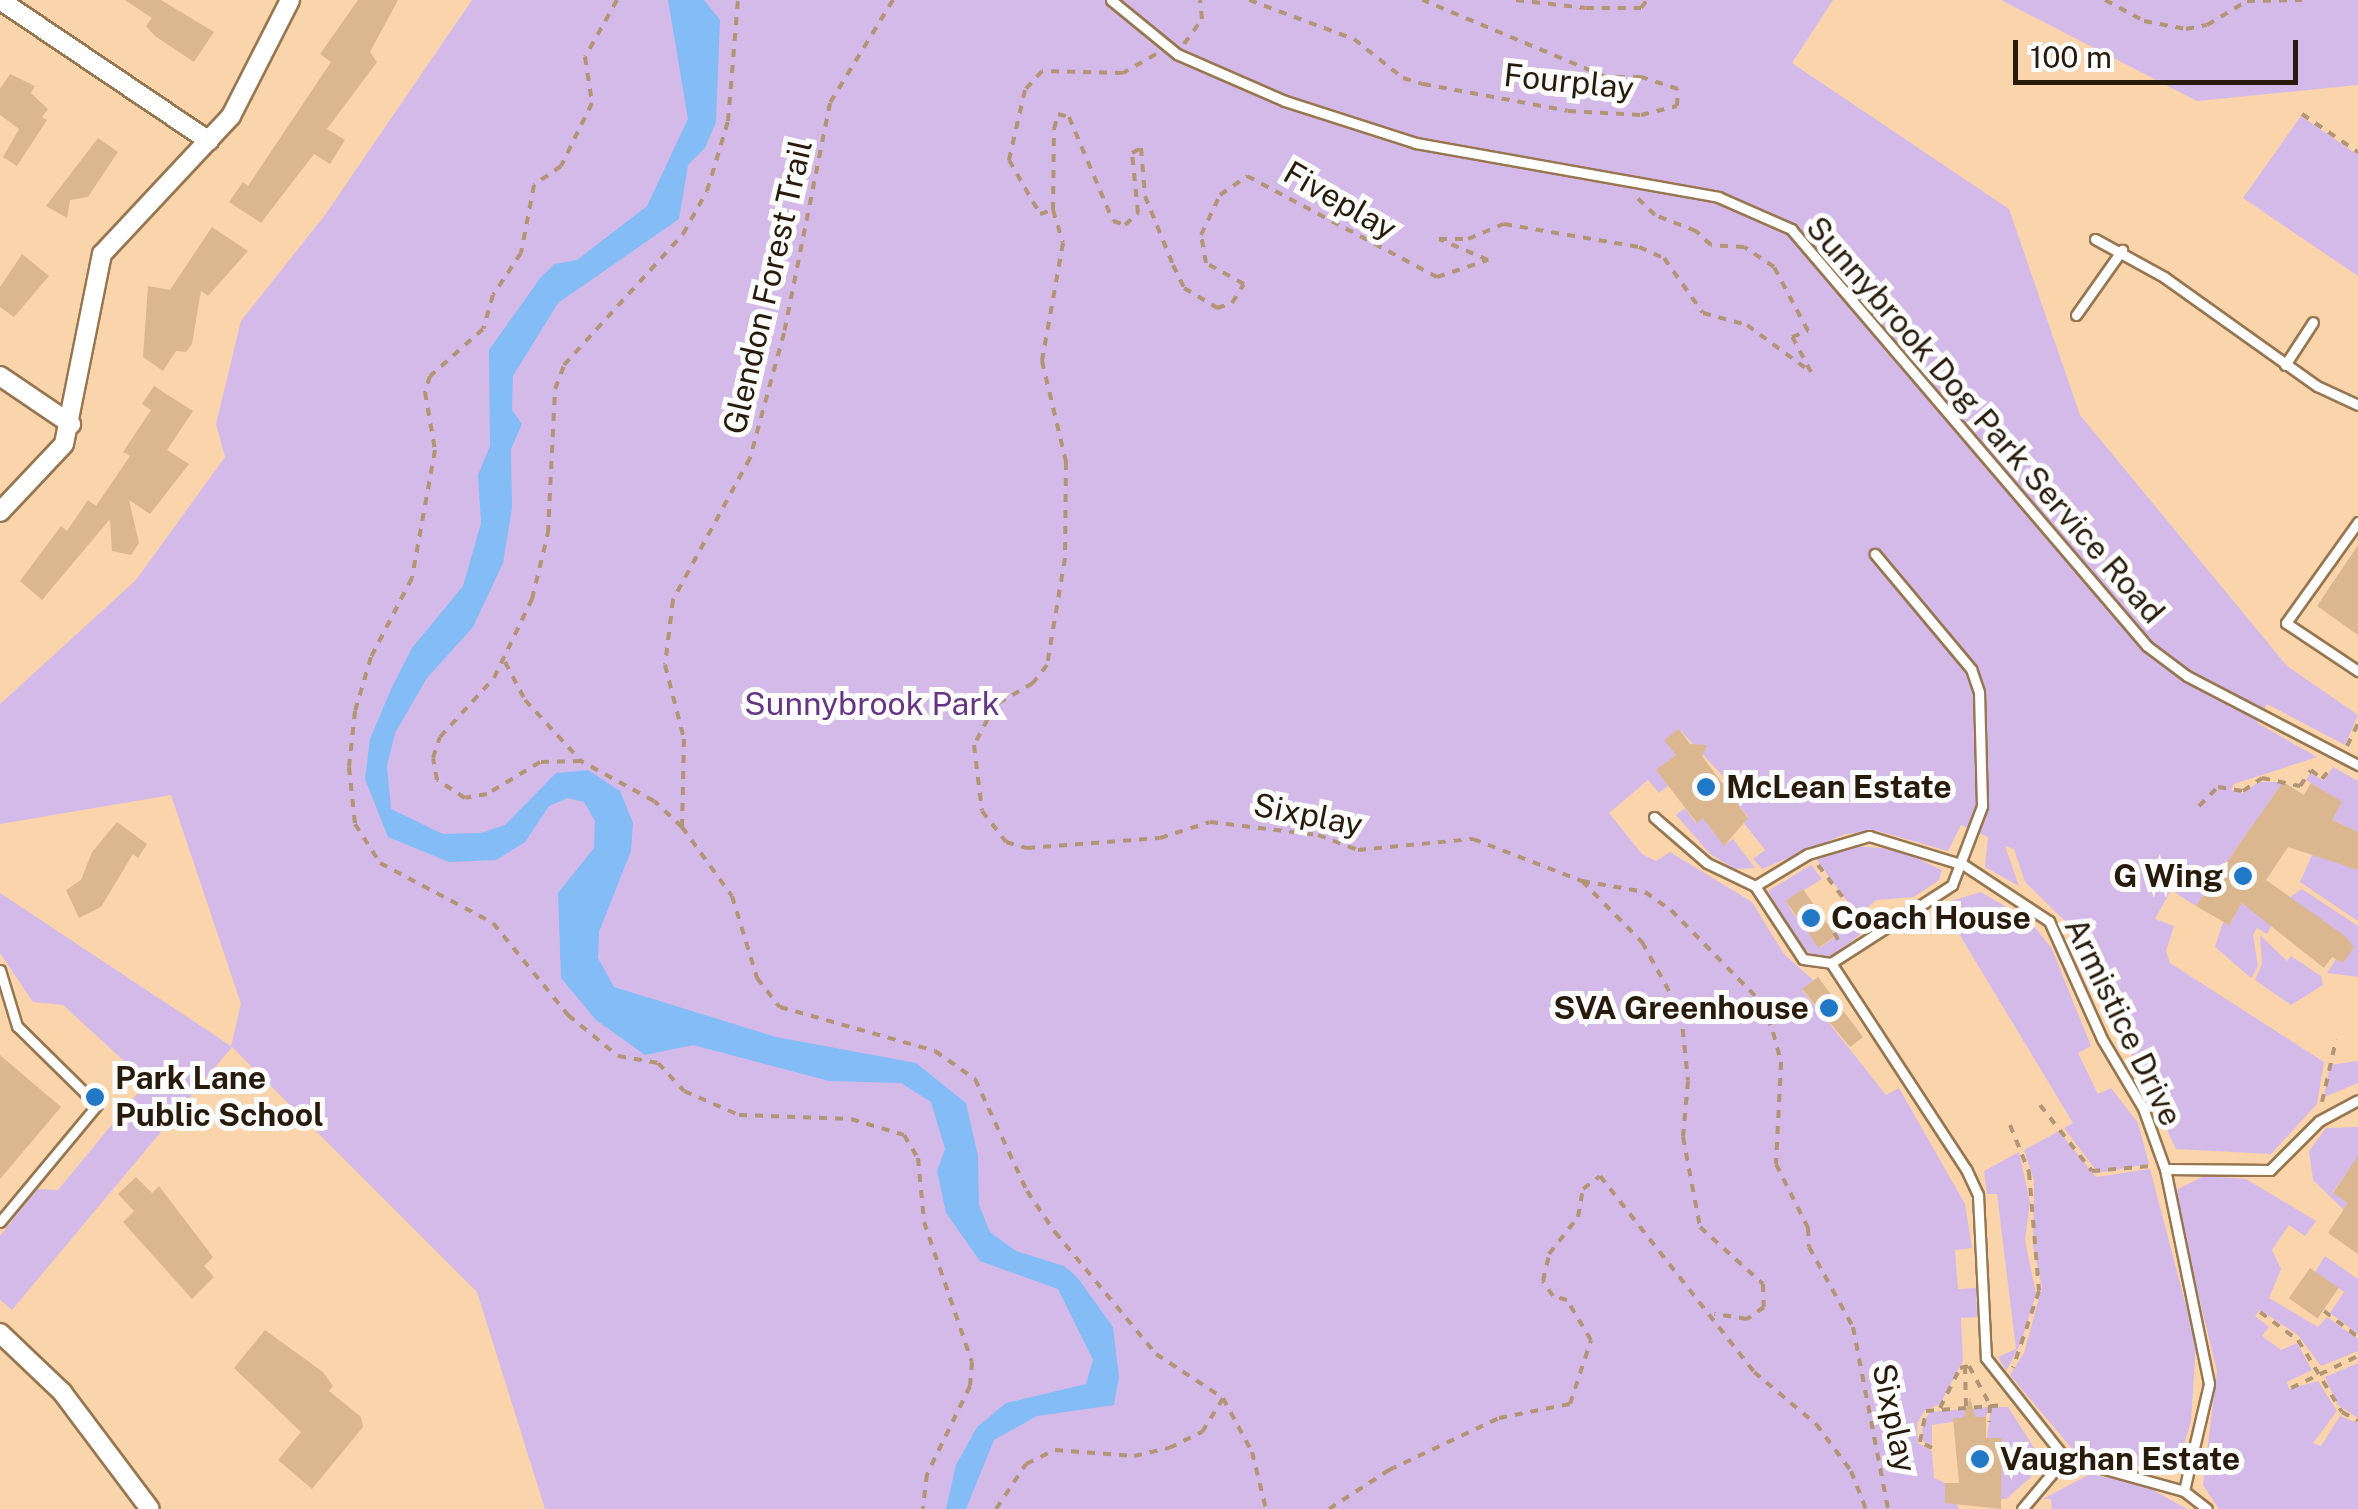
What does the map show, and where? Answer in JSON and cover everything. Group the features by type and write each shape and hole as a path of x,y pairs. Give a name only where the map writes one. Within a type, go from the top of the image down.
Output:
{"street":[{"path":"0,0 209,140"},
{"path":"0,512 52,463 71,424 102,254 231,116 290,0"},
{"path":"0,376 71,424"},
{"path":"0,1333 62,1392 150,1509"}],"lane":[{"name":"Sunnybrook Dog Park Service Road","path":"1111,0 1177,54 1269,95 1416,143 1718,197 1791,229 2147,646 2187,676 2358,766"},
{"path":"2096,239 2122,250 2285,364 2357,401"},
{"path":"2076,315 2122,250"},
{"path":"2285,364 2313,322"},
{"path":"2358,522 2286,623 2358,671"},
{"path":"1654,817 1707,864 1756,886 1803,959 1831,964 1952,884 1964,865 1982,806 1979,692 1957,649 1875,554"},
{"name":"Armistice Drive","path":"1756,886 1808,854 1869,836 1964,865 2048,922 2102,1040 2143,1108 2165,1169 2209,1384 2184,1491"},
{"path":"1831,964 1978,1195 1986,1358 2065,1458 2184,1491 2207,1509"},
{"path":"0,970 16,1026 97,1105 0,1222"},
{"path":"2165,1169 2270,1170 2319,1121 2358,1100"},
{"path":"2022,1509 2065,1458"}],"path":[{"path":"617,0 585,57 592,102 561,166 534,185 521,253 493,295 483,329 430,376 425,392 435,450 412,578 370,657 354,711 349,767 356,824 380,863 493,923 568,1015 618,1056 658,1063 684,1090 739,1114 851,1120 904,1135 918,1158 924,1222 972,1362 970,1386 927,1474 923,1509"},
{"path":"580,760 540,762 476,797 455,795 437,780 438,742 504,660 543,560 558,378 698,213 728,120 738,0"},
{"name":"Glendon Forest Trail","path":"682,827 684,739 666,665 673,600 750,458 784,333 830,102 893,0"},
{"path":"1177,54 1202,19 1200,0"},
{"name":"Fourplay","path":"1249,0 1354,39 1403,78 1423,84 1568,111 1641,115 1677,106 1678,89 1641,77 1606,77 1422,0"},
{"path":"1516,0 1586,8 1641,8 1647,0"},
{"path":"2104,0 2144,21 2186,29 2207,25 2247,1 2302,0"},
{"path":"1054,210 1040,214 1009,160 1025,90 1042,71 1123,73 1165,46"},
{"name":"Fiveplay","path":"1054,210 1050,168 1058,114 1074,124 1113,221 1125,225 1138,213 1132,153 1141,148 1145,196 1172,265 1184,288 1217,308 1239,297 1244,284 1206,264 1201,235 1220,195 1247,176 1437,277 1488,260 1443,247 1439,239 1468,239 1504,224 1638,247 1664,258 1703,313 1747,325 1811,372 1792,337 1808,331 1774,267 1744,247 1711,245 1696,231 1655,216 1623,180"},
{"path":"2302,114 2358,152"},
{"name":"Sixplay","path":"1054,210 1064,243 1042,361 1066,462 1066,558 1048,665 1022,691 995,705 974,745 982,811 1006,842 1027,848 1160,838 1210,822 1318,834 1358,850 1472,839 1582,880 1645,892 1762,1003 1781,1062 1776,1164 1808,1228 1809,1247 1853,1326 1888,1509"},
{"path":"504,660 525,700 580,760 654,801 682,827 732,896 758,978 775,1003 935,1051 975,1079 1027,1190 1055,1232 1129,1314 1156,1354 1223,1398 1252,1452 1266,1509"},
{"path":"2346,746 2358,723"},
{"path":"2199,806 2218,787 2243,791 2262,778 2300,786 2311,770 2322,780 2332,766"},
{"path":"1808,854 1873,938"},
{"path":"1582,880 1642,942 1681,1013 1688,1081 1683,1137 1700,1227 1762,1284 1764,1307 1747,1319 1712,1314"},
{"path":"1838,940 1830,923 1853,910"},
{"path":"2322,1102 2336,1040"},
{"path":"2040,1105 2098,1174 2165,1169"},
{"path":"2003,1379 2027,1340 2039,1292 2029,1172 2010,1125"},
{"name":"Sixplay","path":"1329,1509 1388,1470 1498,1418 1570,1404 1592,1340 1567,1300 1543,1282 1549,1254 1578,1217 1589,1180 1600,1176 1613,1185 1660,1258 1712,1314 1754,1372 1816,1424 1851,1472 1866,1509"},
{"path":"2260,1312 2298,1340 2342,1412 2358,1421"},
{"path":"2324,1312 2358,1337"},
{"path":"2290,1388 2358,1356"},
{"path":"1965,1366 1990,1405 1989,1422"},
{"path":"1965,1366 1966,1406"},
{"path":"1940,1408 1965,1366"},
{"path":"996,1509 1026,1464 1055,1450 1134,1456 1168,1448 1202,1432 1223,1398"},
{"path":"1932,1448 1920,1442 1920,1421 1926,1411 2020,1400"}],"green space":[{"name":"Sunnybrook Park","path":"472,0 1833,0 1792,63 2009,209 2080,415 2287,666 2358,715 2345,745 2267,704 2257,723 2317,757 2234,784 2231,790 2244,793 2258,782 2283,782 2196,906 2171,890 2155,919 2174,926 2166,951 2170,963 2324,1062 2317,1104 2271,1154 2176,1149 2071,927 2025,882 2014,849 2005,846 2019,886 1985,867 1988,837 1961,825 1948,851 1878,831 1845,834 1762,869 1753,859 1765,850 1743,822 1748,817 1730,794 1733,787 1679,729 1665,740 1676,755 1657,770 1668,786 1659,793 1648,780 1609,813 1642,854 1656,861 1670,852 1752,902 1784,954 1813,980 1802,990 1886,1095 1899,1088 1965,1204 1972,1248 1955,1250 1958,1289 1976,1288 1977,1317 1961,1318 1963,1361 1940,1404 1924,1411 1917,1424 1918,1443 1932,1451 1934,1478 1945,1483 1959,1509 545,1509 477,1292 232,1047 12,1310 0,1300 0,1236 37,1189 58,1190 147,1082 63,1005 33,1002 0,953 0,893 231,1046 241,1004 171,795 0,824 0,704 136,580 225,457 216,424 241,321 325,215"},
{"path":"2001,0 2358,0 2358,85 2197,101"},
{"path":"2301,116 2358,155 2358,276 2243,198"},
{"path":"2333,767 2358,781 2358,832 2332,820 2341,802 2306,780 2311,773 2324,781"},
{"path":"1685,808 1696,823 1703,818 1724,845 1733,839 1755,868 1735,869 1710,854 1676,815"},
{"path":"1849,846 1897,849 1942,870 1939,880 1914,897 1876,900 1858,916 1813,855"},
{"path":"2314,851 2358,870 2358,921 2300,882"},
{"path":"1811,865 1822,879 1786,901 1792,912 1821,947 1836,936 1829,925 1850,916 1862,933 1829,959 1817,959 1795,941 1768,891"},
{"path":"2302,889 2358,926 2358,977 2327,973 2336,959 2343,963 2290,897"},
{"path":"1981,892 2030,921 2052,949 2091,1046 2078,1053 2098,1094 2111,1088 2138,1123 2149,1164 2098,1173 2064,1128 2073,1123 1941,904"},
{"path":"2242,903 2272,924 2267,934 2257,928 2253,935 2258,966 2251,978 2215,947 2223,922 2229,925"},
{"path":"2260,935 2287,961 2291,956 2321,976 2323,985 2291,1005 2255,980 2262,964"},
{"path":"2358,1061 2358,1083 2324,1097 2330,1065"},
{"path":"2358,1127 2358,1173 2350,1168 2333,1192 2348,1203 2344,1210 2313,1180 2309,1151 2326,1128"},
{"path":"2059,1131 2096,1177 2150,1169 2196,1344 2191,1421 2178,1465 2167,1473 2074,1451 2010,1375 2024,1353 2042,1287 2033,1246 2034,1180 2024,1150"},
{"path":"2019,1152 2030,1202 2025,1240 2036,1294 2021,1343 2006,1371 1998,1357 2016,1349 1997,1194 1987,1194 1984,1171"},
{"path":"2204,1176 2246,1179 2316,1221 2305,1236 2289,1225 2272,1250 2281,1269 2269,1298 2318,1327 2327,1317 2358,1339 2358,1351 2321,1366 2298,1335 2260,1310 2255,1316 2269,1327 2262,1336 2281,1350 2297,1343 2312,1370 2287,1382 2289,1389 2318,1381 2337,1411 2313,1443 2321,1446 2340,1416 2358,1423 2358,1509 2219,1509 2203,1485 2217,1371 2176,1203 2178,1189"},
{"path":"2325,1256 2358,1279 2358,1334 2330,1313 2344,1292 2315,1272"},
{"path":"2358,1363 2358,1418 2338,1405 2325,1377"},
{"path":"1989,1407 1986,1417 1932,1425 1932,1446 1923,1441 1922,1423 1930,1412"},
{"path":"1991,1407 2008,1407 2036,1451 2031,1477 2006,1499 1997,1499 2002,1438 1986,1446"},
{"path":"2090,1474 2144,1485 2187,1509 2052,1509 2051,1499 2043,1499"}],"water":[{"path":"668,0 704,0 720,20 716,122 705,148 688,165 679,219 558,303 513,376 512,410 522,424 511,449 512,508 503,563 473,627 427,678 395,733 387,766 391,809 443,834 481,833 505,825 556,773 588,770 620,791 633,823 631,851 599,932 598,958 614,987 776,1037 916,1063 966,1103 978,1156 979,1205 990,1232 1016,1251 1064,1266 1077,1277 1113,1327 1119,1377 1114,1405 1037,1416 994,1440 966,1509 946,1509 956,1465 977,1427 1006,1403 1086,1384 1093,1360 1058,1289 980,1261 946,1213 937,1171 945,1149 931,1102 901,1083 829,1081 693,1045 645,1055 596,1020 561,978 558,893 594,848 595,821 584,802 568,798 549,806 525,842 496,860 449,862 388,837 365,779 370,739 392,687 412,648 463,586 481,523 478,475 490,446 489,350 541,277 555,264 577,260 647,206 688,119"}],"building":[{"path":"125,0 161,0 214,32 194,62 155,36 146,26 152,18"},
{"path":"358,0 398,0 370,52 377,62 327,129 345,140 330,164 314,154 261,223 229,202 243,182 248,186 331,62 320,54"},
{"path":"10,74 35,86 31,93 48,109 42,117 47,120 17,166 3,157 19,129 0,115 0,89"},
{"path":"98,138 118,152 88,197 70,200 67,218 46,206"},
{"path":"212,227 248,251 208,296 201,291 192,344 186,352 176,351 163,371 143,357 148,286 170,290"},
{"path":"22,254 49,276 14,317 0,307 0,287"},
{"path":"154,386 193,411 167,450 189,464 150,514 129,500 139,543 131,555 112,551 110,519 42,600 20,581 61,526 67,531 88,500 96,506 130,456 123,452 151,410 142,404"},
{"path":"2358,545 2358,635 2317,606"},
{"name":"McLean Estate","path":"1679,729 1690,744 1707,745 1702,756 1722,783 1736,782 1730,794 1748,818 1724,846 1703,818 1697,823 1656,770 1676,755 1664,740"},
{"name":"G Wing","path":"2283,782 2304,795 2311,783 2342,802 2332,820 2358,832 2358,870 2288,847 2266,880 2345,936 2354,947 2343,963 2332,957 2324,968 2242,903 2229,925 2196,906"},
{"path":"117,822 147,844 138,858 133,854 101,907 79,918 66,890 81,880 92,852"},
{"name":"Coach House","path":"1803,889 1836,936 1818,948 1786,901"},
{"name":"SVA Greenhouse","path":"1818,977 1863,1037 1850,1047 1802,989"},
{"path":"0,1055 61,1107 0,1179"},
{"path":"2358,1156 2358,1254 2328,1233 2348,1203 2333,1193"},
{"path":"136,1177 152,1193 159,1186 213,1257 204,1266 214,1277 192,1299 123,1222 134,1211 118,1194"},
{"path":"2310,1268 2339,1288 2317,1318 2289,1298"},
{"path":"265,1330 323,1372 333,1386 329,1391 361,1417 363,1427 312,1489 278,1460 301,1432 234,1368"},
{"name":"Vaughan Estate","path":"1970,1397 1975,1417 1986,1417 1986,1438 2002,1438 2001,1509 1945,1503 1945,1483 1959,1483 1953,1418 1963,1418"}],"place":[{"name":"McLean Estate","path":"1706,787"},
{"name":"G Wing","path":"2243,876"},
{"name":"Coach House","path":"1811,918"},
{"name":"SVA Greenhouse","path":"1829,1008"},
{"name":"Park Lane Public School","path":"95,1097"},
{"name":"Vaughan Estate","path":"1980,1459"}]}
